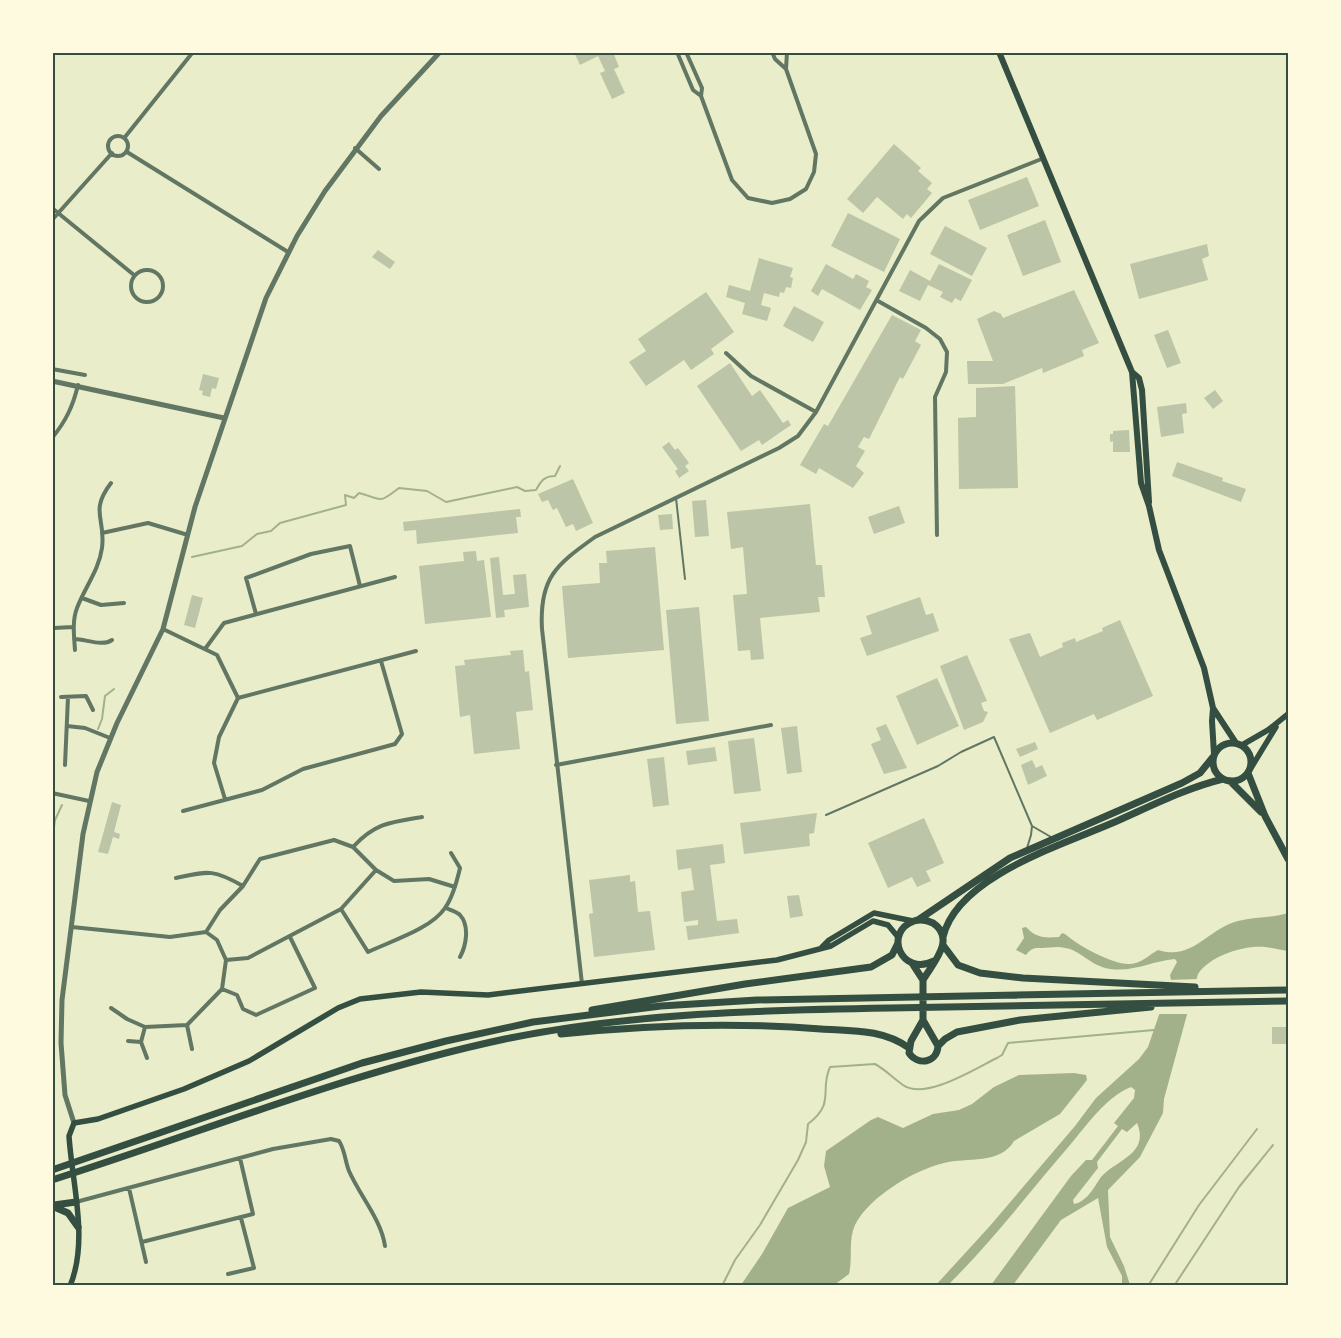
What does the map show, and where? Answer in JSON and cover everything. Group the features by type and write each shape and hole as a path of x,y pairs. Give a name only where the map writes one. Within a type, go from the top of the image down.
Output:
{"highway":[{"path":"52,1170 362,1063 446,1041 610,1006 871,967 892,955 907,925 942,905 992,868 1025,851 1192,778 1207,767 1221,745 1239,744 1250,753 1249,770 1265,816 1288,858"},
{"path":"1214,755 1213,767 1265,816"},
{"path":"909,1048 923,1020 923,980 938,957 943,945 943,937 948,919 960,904 1008,869 1170,798 1226,780 1240,780 1249,770"},
{"path":"915,921 930,922 940,931 943,937"},
{"path":"898,940 901,954 912,964 923,980"},
{"path":"943,945 958,965 980,973 1160,989 1288,990"},
{"path":"912,964 919,965 934,961"},
{"path":"533,1022 620,1010 706,1002 1160,989"},
{"path":"506,1039 622,1029 726,1024 871,1032 887,1035 909,1048 912,1057 924,1062 931,1060 935,1056 938,1046 944,1039 957,1032 1020,1020 1156,1005 1288,1001"},
{"path":"52,1180 353,1078 506,1039 586,1025 650,1017 752,1011 906,1007 1156,1005"},
{"path":"923,1020 938,1046"},
{"path":"52,1206 75,1198"},
{"path":"52,1206 68,1214 78,1227"}],"main road":[{"path":"999,52 1132,372 1138,462 1143,490 1149,506 1159,550 1204,668 1213,708 1214,755"},
{"path":"1213,708 1239,744 1278,723 1288,714"},
{"path":"1249,770 1278,723"},
{"path":"822,947 829,940 874,914 915,921"},
{"path":"70,1286 78,1261 78,1227 70,1142 74,1123 98,1119 208,1079 249,1061 338,1008 360,999 421,992 488,995 778,960 831,946 872,921 888,925 898,940"}],"street":[{"path":"124,137 193,52"},
{"path":"74,1123 65,1095 61,1043 62,1000 80,851 89,802 110,738 163,630 188,535 224,418 260,313 288,252 325,192 356,148 381,116 440,52"},
{"path":"677,52 693,90 701,96"},
{"path":"686,52 702,88 701,96 732,180 748,198 772,203 790,199 806,189 814,172 816,154 786,69 787,52"},
{"path":"772,52 775,59 786,69"},
{"path":"116,136 124,137 129,144 127,152 121,156 112,153 108,148 110,139 116,136"},
{"path":"356,148 379,169"},
{"path":"127,152 257,235 288,252"},
{"path":"52,220 112,153"},
{"path":"582,984 556,765 541,604 551,576 570,555 595,537 780,448 798,436 816,412 878,301 919,221 943,198 1044,158"},
{"path":"52,208 134,275"},
{"path":"146,269 158,274 164,285 160,296 152,302 139,301 132,294 130,285 134,275 146,269"},
{"path":"878,301 926,328 940,339 947,352 946,372 934,397 937,535"},
{"path":"726,353 751,376 816,412"},
{"path":"52,369 85,375"},
{"path":"52,381 78,385 224,418"},
{"path":"52,438 63,425 73,406 78,385"},
{"path":"75,650 73,627 76,609 98,566 102,547 102,533 98,509 101,496 111,483"},
{"path":"102,533 148,523 188,535"},
{"path":"256,614 246,578 311,554 350,546 360,586"},
{"path":"205,649 224,623 395,577"},
{"path":"82,598 101,605 124,603"},
{"path":"54,628 73,627"},
{"path":"163,630 217,656 238,698"},
{"path":"74,639 86,639 99,643 108,643 112,640"},
{"path":"224,799 214,763 219,737 238,698 416,651"},
{"path":"183,811 262,790 303,769 396,744 402,734 381,661"},
{"path":"61,696 86,696 93,710"},
{"path":"65,765 68,697"},
{"path":"556,765 771,724"},
{"path":"68,726 85,728 110,738"},
{"path":"52,793 89,802"},
{"path":"353,847 374,828 390,822 422,816"},
{"path":"206,932 220,910 234,898 243,886 260,859 334,840 353,847 376,870 394,881 429,879 455,887"},
{"path":"341,909 368,952 432,922 446,908 455,887 460,868 451,853"},
{"path":"226,960 248,958 341,909 376,870"},
{"path":"176,878 206,871 218,872 243,886"},
{"path":"446,908 460,915 466,927 464,948 460,957"},
{"path":"72,927 170,937 206,932 217,940 226,960 222,990 187,1025 145,1027 127,1019 111,1008"},
{"path":"222,990 237,995 243,1009 256,1015 315,988 290,937"},
{"path":"187,1025 192,1049"},
{"path":"145,1027 141,1042 147,1058"},
{"path":"128,1041 141,1042"},
{"path":"75,1198 129,1188 240,1158 320,1140 340,1141 350,1173 378,1224 385,1246"},
{"path":"142,1242 253,1214 240,1158"},
{"path":"129,1188 146,1262"},
{"path":"228,1274 254,1268 241,1218"}],"lane":[{"path":"676,498 685,579"},
{"path":"826,815 938,766 967,749 994,738 1032,826 1030,839 1025,851"},
{"path":"1032,826 1044,834 1055,838"}],"shaded area":[{"path":"1288,913 1288,951 1265,947 1237,950 1210,962 1198,974 1164,1099 1163,1113 1140,1157 1108,1190 1110,1237 1124,1266 1130,1285 1122,1285 1122,1276 1107,1247 1098,1198 1061,1220 1013,1285 991,1285 1071,1176 1086,1160 1092,1160 1118,1126 1114,1123 1134,1098 1135,1090 1131,1087 1105,1104 968,1265 948,1285 935,1286 989,1227 1075,1126 1096,1098 1139,1059 1148,1047 1171,980 1170,975 1177,962 1175,959 1119,970 1097,965 1071,949 1062,947 1035,948 1026,955 1016,950 1024,938 1022,928 1026,927 1033,933 1045,937 1059,937 1062,933 1086,949 1105,958 1134,964 1158,950 1170,952 1191,948 1217,930 1238,921","holes":["1137,1123 1140,1134 1139,1142 1130,1155 1107,1171 1086,1197 1079,1203 1074,1204 1073,1200 1098,1168 1097,1162 1122,1129 1127,1132"]},
{"path":"1074,1073 1086,1075 1087,1080 1060,1114 1014,1141 1008,1149 992,1157 953,1161 932,1167 906,1178 881,1195 871,1204 855,1225 852,1237 849,1274 834,1285 741,1285 762,1254 788,1208 830,1187 824,1166 826,1151 871,1120 878,1117 903,1128 933,1114 959,1110 972,1104 994,1087 1019,1075"}],"pier":[{"path":"1200,979 1189,1014 1157,1014 1168,980"}],"building":[{"path":"574,52 613,52 619,67 614,69 625,93 612,99 600,73 605,71 598,56 580,65"},
{"path":"894,144 921,168 918,171 932,183 927,189 932,193 911,218 907,214 903,219 877,197 863,213 847,199"},
{"path":"1027,177 1039,206 980,230 968,200"},
{"path":"848,213 900,239 884,272 831,246"},
{"path":"1045,220 1061,262 1023,276 1007,235"},
{"path":"945,226 987,248 972,276 930,254"},
{"path":"1207,244 1209,256 1202,259 1208,280 1139,299 1130,264"},
{"path":"378,250 395,262 390,269 372,257"},
{"path":"759,258 793,268 790,277 793,278 791,288 786,287 784,293 780,292 779,297 764,293 761,305 771,308 767,321 742,314 745,303 726,297 729,285 750,291"},
{"path":"826,264 853,279 856,274 869,281 866,287 872,290 860,310 822,289 818,296 811,291"},
{"path":"939,264 972,280 961,301 955,298 952,303 940,297 943,292 928,285 920,301 899,291 910,270 930,281"},
{"path":"1074,290 1099,343 1082,350 1084,356 1043,373 1042,368 1003,384 968,384 967,361 993,361 977,319 994,311 1001,314 1003,318"},
{"path":"706,292 734,332 711,349 714,354 691,370 684,360 646,386 629,362 646,351 638,339"},
{"path":"794,306 824,322 813,342 783,326"},
{"path":"892,315 921,330 915,341 921,345 903,379 900,377 869,439 864,437 858,447 865,451 856,466 864,473 853,488 819,468 816,474 800,465 824,424 828,426"},
{"path":"1168,330 1181,363 1167,368 1154,335"},
{"path":"730,363 752,396 760,390 783,423 788,420 791,425 762,445 759,440 741,451 697,386"},
{"path":"203,374 219,378 216,389 212,388 210,397 202,395 203,391 199,390"},
{"path":"1015,386 1018,488 959,489 958,418 976,417 976,388"},
{"path":"1215,390 1223,401 1213,409 1204,398"},
{"path":"1186,403 1187,413 1182,414 1184,433 1161,437 1157,407"},
{"path":"1129,430 1130,452 1113,452 1113,441 1110,442 1110,434 1113,434 1113,431"},
{"path":"669,442 675,450 678,448 689,463 685,466 689,471 679,478 675,471 678,469 662,447"},
{"path":"1177,462 1223,478 1222,481 1246,489 1241,502 1172,476"},
{"path":"573,479 593,523 576,531 573,524 566,527 557,508 553,510 548,500 542,502 538,494"},
{"path":"706,500 709,536 695,537 692,501"},
{"path":"810,504 816,565 822,565 825,597 818,597 820,612 760,618 764,659 751,660 750,650 738,651 733,595 747,594 743,547 731,549 727,512"},
{"path":"899,506 905,523 874,534 868,517"},
{"path":"520,509 521,517 516,517 518,533 417,544 416,530 404,531 403,522"},
{"path":"672,514 673,529 660,530 658,515"},
{"path":"655,547 664,650 568,658 562,586 600,583 599,563 607,563 606,551"},
{"path":"476,551 477,561 484,560 491,617 425,624 419,566 464,561 463,552"},
{"path":"499,557 503,595 515,594 513,575 526,574 529,607 504,610 505,617 496,618 490,558"},
{"path":"192,595 203,598 195,628 184,625"},
{"path":"920,597 926,615 933,613 939,631 867,656 860,638 872,634 866,616"},
{"path":"699,607 709,721 676,724 666,610"},
{"path":"1120,620 1153,696 1097,720 1094,714 1050,733 1009,639 1030,633 1040,657 1063,647 1062,643 1075,638 1076,642 1103,631 1102,628"},
{"path":"523,650 525,672 529,671 533,710 516,712 520,749 474,754 470,715 460,717 455,666 465,665 464,660 511,655 510,651"},
{"path":"967,655 987,701 981,703 984,711 988,712 983,722 964,730 940,666"},
{"path":"937,678 959,726 917,745 896,696"},
{"path":"886,724 907,768 884,774 871,744 881,740 876,728"},
{"path":"797,726 802,772 787,774 781,728"},
{"path":"754,738 761,791 734,794 728,741"},
{"path":"1035,742 1038,749 1020,757 1016,749"},
{"path":"715,747 717,761 688,765 686,751"},
{"path":"664,757 669,805 653,807 647,759"},
{"path":"1032,760 1036,768 1042,765 1047,776 1028,785 1021,765"},
{"path":"112,802 121,805 114,832 120,834 119,839 113,837 108,854 98,852"},
{"path":"817,813 814,833 809,834 810,846 744,854 740,823"},
{"path":"924,818 944,863 926,871 931,881 917,887 912,877 888,888 868,843"},
{"path":"723,844 725,863 710,865 717,921 737,919 739,933 688,940 686,926 698,925 698,920 684,922 681,892 694,890 691,868 678,870 676,850"},
{"path":"630,875 630,882 635,881 638,912 650,911 655,950 594,957 589,914 593,913 589,880"},
{"path":"799,895 803,916 790,918 787,896"},
{"path":"1272,1027 1288,1027 1288,1044 1272,1044"}],"waterway":[{"path":"192,557 242,546 257,534 271,531 280,523 346,505 345,495 354,498 359,493 376,499 383,499 399,488 427,491 446,502 517,487 525,491 536,490 543,480 555,476 560,466"},
{"path":"98,729 102,719 105,696 114,689"},
{"path":"52,840 55,820 62,805"},
{"path":"722,1286 735,1260 760,1225 798,1160 806,1142 808,1124 822,1109 830,1067 875,1064 903,1085 912,1089 924,1089 950,1081 997,1058 1002,1055 1008,1043 1154,1030"},
{"path":"1148,1286 1199,1205 1257,1129"},
{"path":"1174,1286 1239,1187 1273,1145"}]}
